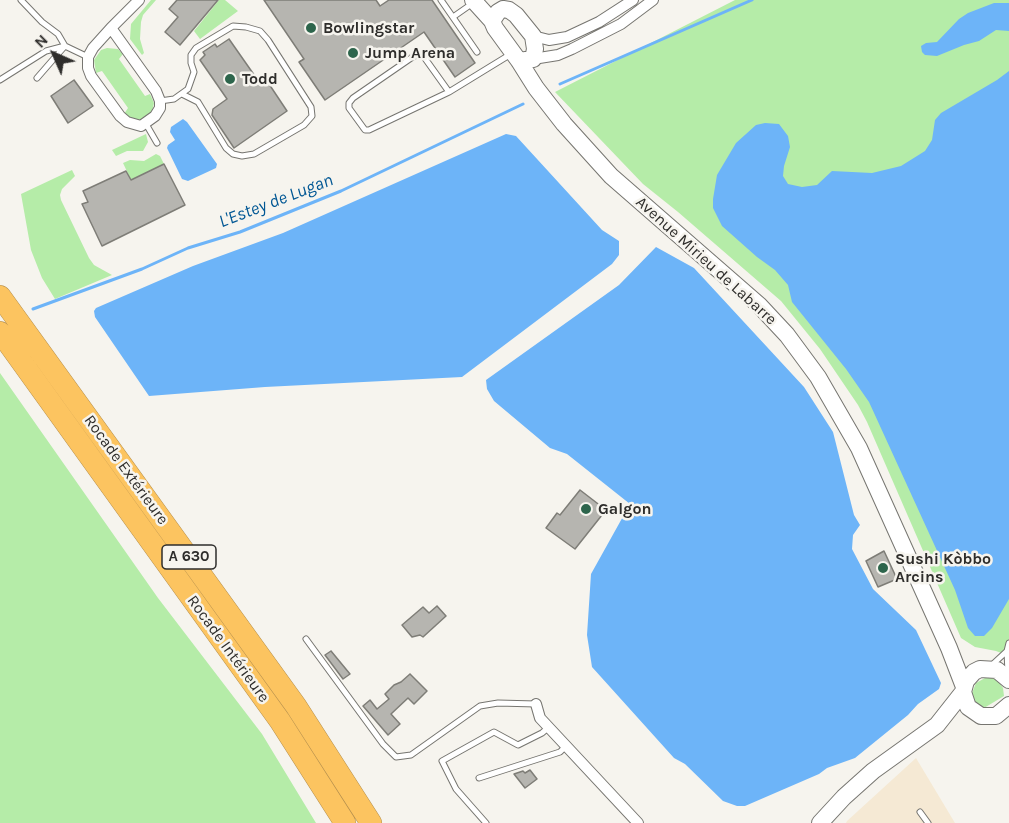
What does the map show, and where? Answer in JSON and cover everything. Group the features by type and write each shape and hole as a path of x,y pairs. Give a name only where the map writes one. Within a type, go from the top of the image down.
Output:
{"highway":[{"name":"Rocade Extérieure","path":"0,296 296,706 370,823"},
{"name":"Rocade Intérieure","path":"0,332 280,721 345,823"}],"main road":[{"path":"476,1 497,15 509,10 516,15 532,36"},
{"name":"Avenue Mirieu de Labarre","path":"497,15 495,28 521,58 534,87 549,107 610,176 759,305 787,335 834,402 859,448 949,648 968,707 976,714"},
{"name":"Avenue Mirieu de Labarre","path":"521,58 535,49 532,36"},
{"path":"949,648 965,661 997,670 1009,679"},
{"path":"937,725 964,690 970,676 986,668"},
{"path":"820,823 873,771 937,725 961,716 976,714 991,717 1006,710"}],"street":[{"path":"111,28 156,91 160,101 160,108 146,124 134,125 120,116 91,76 88,68 88,57 93,48 111,28 139,0"},
{"path":"532,36 549,40 567,37 599,22 633,0"},
{"path":"521,58 558,55 572,50 621,24 653,0"},
{"path":"536,704 540,718 638,823"}],"lane":[{"path":"21,0 42,22 58,34 65,46 88,57"},
{"path":"441,0 477,52"},
{"path":"453,17 476,1"},
{"path":"160,101 174,99 188,89 194,72 191,55 196,48 233,26 246,27 261,31 268,40 311,107 312,116 304,125 254,154 242,156 233,154 226,148 198,102 182,94"},
{"path":"37,78 65,46"},
{"path":"0,80 46,51 65,46"},
{"path":"449,93 424,57 419,55 414,56 353,98 349,103 349,108 363,128 369,130 449,93 521,58"},
{"path":"146,124 157,143"},
{"path":"306,639 383,744 396,757 411,755 480,706 498,703 536,704"},
{"path":"1009,643 1007,651 1009,679"},
{"path":"986,668 996,663 1007,651"},
{"path":"486,823 456,789 442,760 494,732 518,745 549,727"},
{"path":"480,778 560,752 566,746"},
{"path":"920,812 928,823"}],"shaded area":[{"path":"916,758 955,823 846,823 847,821"}],"green space":[{"path":"151,0 156,0 143,15 141,22 140,39 144,53 142,55 130,39 131,24"},
{"path":"219,0 225,0 238,11 200,39 194,31"},
{"path":"735,0 1009,0 1009,656 975,647 961,638 867,422 820,349 781,301 643,184 555,92"},
{"path":"118,49 123,54 119,59 145,96 150,94 154,103 152,112 141,120 128,118 124,114 128,108 102,71 96,73 94,60 101,50"},
{"path":"146,134 148,142 143,151 127,151 116,156 112,150"},
{"path":"156,154 160,156 164,164 131,180 123,163 130,160 144,161"},
{"path":"72,170 75,176 62,189 61,200 89,258 94,265 112,275 55,299 42,278 31,250 21,194"},
{"path":"0,373 158,598 262,734 316,823 0,823"},
{"path":"985,678 998,681 1003,688 1004,696 984,708 975,702 972,693 976,683"}],"water":[{"path":"994,3 1009,3 1009,31 996,30 979,41 937,56 925,55 922,52 921,46 937,42 959,19"},
{"path":"1009,71 1009,599 992,628 984,636 975,636 968,628 955,590 869,402 846,369 792,302 788,285 775,270 722,226 713,208 713,199 717,175 736,143 756,125 779,124 788,136 790,147 783,176 788,184 802,187 817,185 832,171 872,173 901,166 925,151 932,140 935,120 941,113"},
{"path":"183,119 217,164 216,168 188,181 182,179 167,148 175,140 170,132 171,127"},
{"path":"506,134 516,136 602,230 619,241 619,255 612,264 462,377 265,387 149,396 95,317 96,308 193,266 283,233"},
{"path":"656,247 694,268 804,387 833,432 854,515 860,525 853,535 852,549 873,589 916,630 941,683 939,689 855,758 827,768 819,774 745,806 723,801 685,764 674,758 592,667 587,635 591,574 630,504 567,454 550,448 494,401 487,389 486,380 619,285"}],"building":[{"path":"177,0 218,0 180,45 165,32 178,17 169,9"},
{"path":"264,0 376,0 380,6 389,0 432,0 475,63 455,77 424,32 325,100 299,62 304,59"},
{"name":"Todd","path":"229,39 257,79 263,75 287,111 234,148 212,115 213,109 227,99 200,60 205,55 203,52"},
{"path":"74,80 93,106 68,123 51,96"},
{"path":"164,164 185,205 102,246 82,204 88,202 83,191 126,171 131,180"},
{"path":"580,490 606,510 575,549 546,528 557,513 560,515"},
{"path":"884,551 897,579 878,587 866,561"},
{"path":"437,606 446,616 423,637 420,635 412,637 402,625 423,607 429,613"},
{"path":"331,651 350,674 343,679 325,655"},
{"path":"410,674 427,691 414,704 408,698 391,714 400,724 388,735 363,706 370,700 377,709 389,699 385,694"},
{"path":"530,770 537,779 525,788 514,774"}],"waterway":[{"name":"L'Estey de Lugan","path":"560,84 752,0"},
{"name":"L'Estey de Lugan","path":"33,309 142,269 188,248 240,232 341,191 523,104"}],"place":[{"name":"Bowlingstar","path":"311,28"},
{"name":"Jump Arena","path":"353,53"},
{"name":"Todd","path":"230,79"},
{"name":"Galgon","path":"586,509"},
{"name":"Sushi Kòbbo Arcins","path":"883,568"}]}
